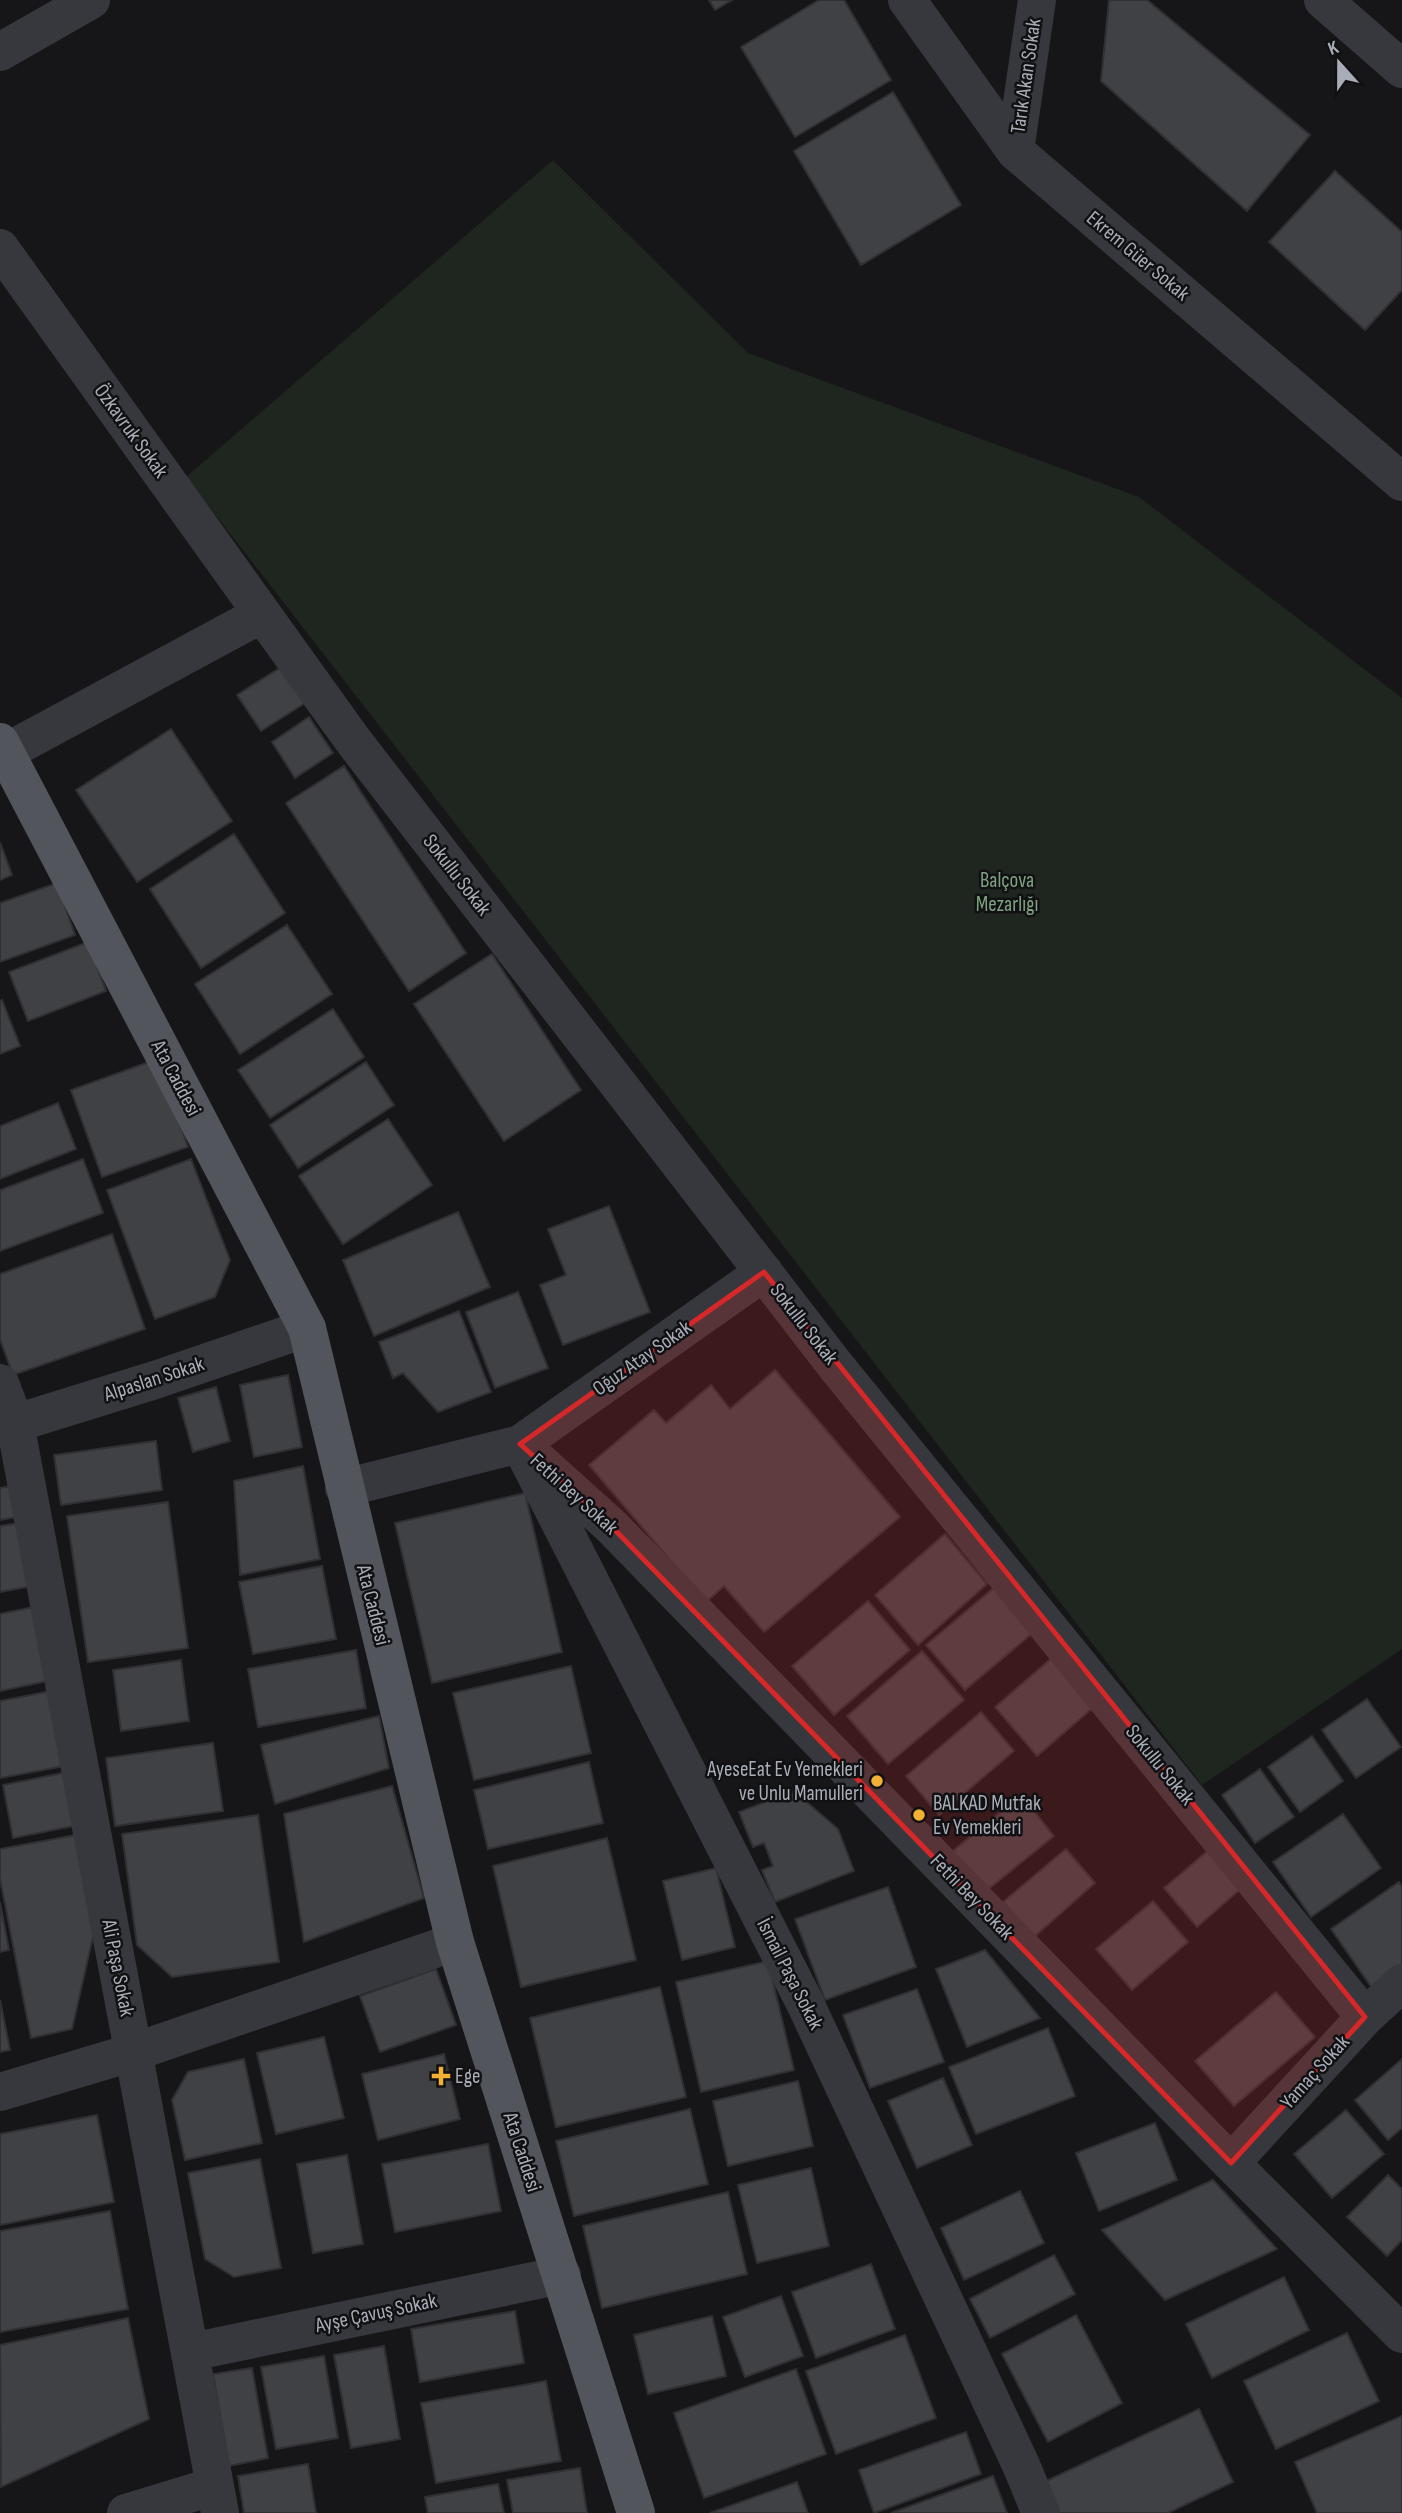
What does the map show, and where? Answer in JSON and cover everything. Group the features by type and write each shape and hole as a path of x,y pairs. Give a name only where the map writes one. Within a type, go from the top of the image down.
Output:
{"main road":[{"name":"Ata Caddesi","path":"3,747 307,1328 455,1942 636,2513"}],"street":[{"path":"0,52 91,0"},
{"name":"Ekrem Güer Sokak","path":"907,0 1015,151 1402,482"},
{"name":"Tarık Akan Sokak","path":"1015,151 1037,0"},
{"path":"1323,0 1402,69"},
{"name":"Özkavruk Sokak","path":"0,248 262,614"},
{"path":"3,747 262,614"},
{"name":"Sokullu Sokak","path":"262,614 352,739 844,1375 1365,2017"},
{"name":"Oğuz Atay Sokak","path":"520,1444 764,1272"},
{"name":"Alpaslan Sokak","path":"7,1425 155,1380 307,1328"},
{"name":"Ali Paşa Sokak","path":"0,1383 134,2052 218,2499"},
{"name":"Fethi Bey Sokak","path":"344,1488 520,1444 611,1526 1231,2164 1402,2334"},
{"name":"İsmail Paşa Sokak","path":"520,1444 805,2003 1041,2513"},
{"path":"0,2092 134,2052 455,1942"},
{"name":"Yamaç Sokak","path":"1231,2164 1365,2017 1402,1983"},
{"name":"Ayşe Çavuş Sokak","path":"191,2352 562,2275"},
{"path":"126,2513 218,2499"}],"highlighted area":[{"path":"764,1272 1365,2017 1231,2163 611,1526 520,1444"}],"green space":[{"name":"Balçova Mezarlığı","path":"553,160 748,353 1139,497 1402,698 1402,1649 1202,1785 186,477"}],"building":[{"path":"709,0 732,0 715,10"},
{"path":"819,0 844,0 891,80 795,137 741,47"},
{"path":"1109,0 1147,0 1310,135 1247,211 1101,81"},
{"path":"893,92 961,205 861,265 794,151"},
{"path":"1335,171 1402,232 1402,290 1365,330 1269,242"},
{"path":"286,664 310,700 261,731 237,695"},
{"path":"309,717 333,753 295,778 272,742"},
{"path":"171,729 232,821 137,882 76,790"},
{"path":"344,766 466,953 409,991 286,803"},
{"path":"234,834 285,913 201,968 150,889"},
{"path":"0,842 12,875 0,880"},
{"path":"57,883 75,935 0,962 0,903"},
{"path":"287,925 332,994 240,1054 195,984"},
{"path":"88,942 106,991 28,1021 9,972"},
{"path":"492,954 581,1090 504,1141 414,1004"},
{"path":"2,1000 20,1046 0,1054 0,1001"},
{"path":"333,1009 364,1057 270,1118 238,1070"},
{"path":"157,1059 188,1147 102,1177 71,1090"},
{"path":"366,1062 394,1105 298,1168 270,1125"},
{"path":"58,1103 76,1149 0,1179 0,1126"},
{"path":"388,1119 432,1185 343,1244 299,1176"},
{"path":"83,1159 103,1213 0,1251 0,1190"},
{"path":"191,1159 230,1260 215,1297 155,1319 107,1190"},
{"path":"609,1206 650,1312 563,1345 540,1285 566,1275 548,1229"},
{"path":"458,1212 490,1287 374,1336 343,1260"},
{"path":"112,1234 145,1329 13,1375 0,1339 0,1274"},
{"path":"518,1292 548,1368 495,1388 466,1312"},
{"path":"459,1311 491,1392 438,1412 403,1373 393,1378 379,1342"},
{"path":"775,1370 900,1517 764,1632 724,1586 706,1602 589,1465 654,1410 666,1423 711,1385 730,1409"},
{"path":"288,1375 302,1447 254,1457 240,1385"},
{"path":"216,1387 230,1441 193,1452 178,1398"},
{"path":"156,1441 162,1490 61,1505 54,1455"},
{"path":"303,1466 320,1559 240,1575 234,1481"},
{"path":"17,1485 23,1516 0,1520 0,1488"},
{"path":"525,1493 562,1652 432,1683 395,1523"},
{"path":"168,1502 188,1648 88,1662 67,1516"},
{"path":"20,1523 32,1586 0,1592 0,1526"},
{"path":"945,1534 987,1584 918,1645 875,1595"},
{"path":"322,1566 336,1639 253,1654 239,1582"},
{"path":"996,1586 1035,1631 965,1690 926,1645"},
{"path":"868,1601 910,1650 834,1715 792,1666"},
{"path":"34,1607 48,1681 0,1691 0,1614"},
{"path":"356,1650 366,1708 258,1727 248,1669"},
{"path":"922,1651 964,1700 888,1764 847,1716"},
{"path":"1060,1651 1102,1700 1037,1756 995,1707"},
{"path":"181,1660 189,1721 121,1731 113,1670"},
{"path":"571,1666 591,1753 474,1780 453,1693"},
{"path":"51,1691 65,1766 0,1778 0,1701"},
{"path":"1367,1699 1401,1747 1356,1778 1322,1730"},
{"path":"981,1712 1014,1751 939,1815 906,1776"},
{"path":"379,1716 389,1768 275,1804 261,1745"},
{"path":"1312,1736 1343,1781 1300,1812 1268,1767"},
{"path":"213,1743 223,1811 115,1826 106,1758"},
{"path":"589,1762 603,1823 488,1849 474,1790"},
{"path":"1260,1769 1294,1817 1255,1843 1222,1795"},
{"path":"63,1773 74,1826 13,1838 3,1785"},
{"path":"392,1786 424,1898 304,1942 284,1814"},
{"path":"794,1791 838,1829 854,1871 775,1902 762,1870 773,1866 764,1843 753,1847 739,1812"},
{"path":"1021,1795 1054,1836 981,1895 948,1855"},
{"path":"1343,1814 1381,1868 1311,1917 1273,1862"},
{"path":"258,1815 279,1962 172,1977 137,1945 122,1834"},
{"path":"81,1834 97,1919 72,2029 31,2038 0,1879 0,1849"},
{"path":"607,1838 636,1960 521,1987 493,1866"},
{"path":"1211,1848 1244,1886 1197,1927 1164,1888"},
{"path":"1066,1849 1095,1883 1034,1937 1003,1902"},
{"path":"716,1868 735,1947 682,1960 663,1881"},
{"path":"1399,1882 1402,1887 1402,1966 1372,1988 1331,1929"},
{"path":"888,1887 916,1967 825,2000 795,1919"},
{"path":"1153,1901 1188,1942 1132,1990 1096,1949"},
{"path":"0,1902 9,1950 0,1952"},
{"path":"985,1950 1040,2018 967,2047 936,1969"},
{"path":"768,1961 794,2070 701,2092 676,1982"},
{"path":"436,1969 456,2025 380,2052 360,1996"},
{"path":"660,1987 686,2097 556,2127 530,2018"},
{"path":"917,1989 944,2062 870,2088 843,2015"},
{"path":"1276,1992 1315,2037 1234,2106 1195,2061"},
{"path":"0,2000 10,2050 0,2052"},
{"path":"1048,2028 1075,2096 976,2134 949,2067"},
{"path":"324,2037 344,2118 276,2134 257,2053"},
{"path":"444,2054 460,2119 378,2140 362,2074"},
{"path":"244,2059 262,2143 185,2160 172,2100 188,2072"},
{"path":"1402,2059 1402,2128 1388,2140 1355,2100"},
{"path":"943,2078 972,2145 917,2168 888,2101"},
{"path":"798,2081 813,2146 728,2166 713,2101"},
{"path":"690,2109 708,2184 574,2216 556,2141"},
{"path":"1346,2110 1384,2154 1332,2198 1294,2154"},
{"path":"97,2115 114,2202 0,2225 0,2134"},
{"path":"1155,2123 1177,2180 1099,2211 1076,2153"},
{"path":"488,2144 501,2211 395,2232 382,2164"},
{"path":"347,2155 363,2244 313,2253 297,2164"},
{"path":"260,2159 281,2268 234,2277 205,2259 188,2173"},
{"path":"811,2168 829,2246 757,2263 738,2185"},
{"path":"1388,2175 1402,2189 1402,2240 1387,2256 1347,2217"},
{"path":"1213,2180 1277,2249 1165,2300 1102,2230"},
{"path":"1020,2191 1044,2243 964,2280 941,2228"},
{"path":"728,2192 747,2274 602,2308 583,2226"},
{"path":"110,2211 128,2309 0,2332 0,2231"},
{"path":"1054,2255 1075,2294 990,2338 970,2299"},
{"path":"871,2264 895,2329 816,2358 792,2292"},
{"path":"1284,2277 1309,2330 1212,2378 1186,2324"},
{"path":"781,2296 803,2356 745,2377 723,2317"},
{"path":"515,2311 524,2363 420,2382 411,2329"},
{"path":"1076,2315 1122,2403 1048,2442 1002,2354"},
{"path":"712,2316 726,2376 648,2394 634,2335"},
{"path":"128,2318 149,2419 1,2487 0,2345"},
{"path":"1347,2333 1379,2401 1276,2449 1244,2381"},
{"path":"905,2335 936,2418 836,2454 806,2371"},
{"path":"384,2346 400,2439 351,2448 334,2355"},
{"path":"324,2356 338,2438 276,2449 261,2367"},
{"path":"252,2368 268,2458 229,2466 213,2374"},
{"path":"796,2369 826,2454 704,2498 674,2413"},
{"path":"546,2381 561,2461 436,2483 421,2403"},
{"path":"1199,2409 1233,2482 1168,2513 1058,2513 1044,2482"},
{"path":"1402,2416 1402,2513 1317,2513 1295,2462"},
{"path":"966,2432 981,2474 874,2513 859,2470"},
{"path":"308,2464 316,2513 244,2513 238,2476"},
{"path":"580,2468 587,2513 513,2513 507,2480"},
{"path":"993,2476 1007,2513 891,2513"},
{"path":"797,2482 808,2513 710,2513"},
{"path":"498,2484 504,2513 428,2513 425,2497"}],"place":[{"name":"AyeseEat Ev Yemekleri ve Unlu Mamulleri","path":"877,1781"},
{"name":"BALKAD Mutfak Ev Yemekleri","path":"919,1815"},
{"name":"Ege","path":"441,2076"}]}
